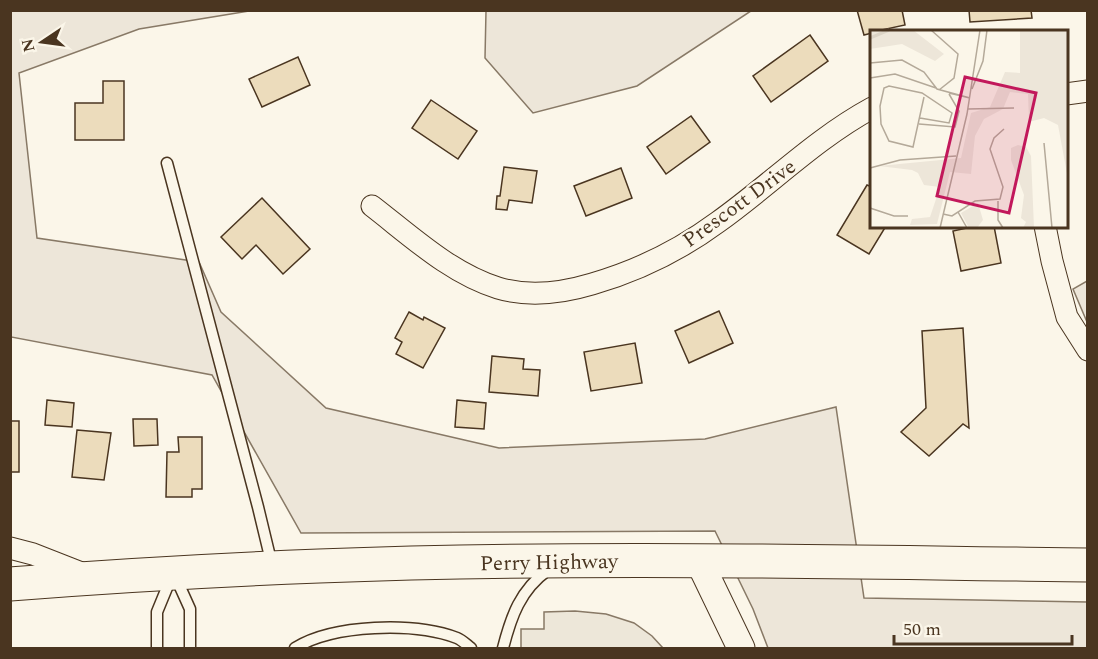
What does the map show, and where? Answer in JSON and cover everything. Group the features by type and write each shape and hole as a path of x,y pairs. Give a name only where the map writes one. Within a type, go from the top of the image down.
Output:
{"main road":[{"name":"Perry Highway","path":"10,584 173,572 567,561 1088,565"}],"street":[{"path":"1068,94 1088,91"},
{"name":"Prescott Drive","path":"372,206 443,260 470,276 498,288 523,293 575,289 628,273 689,242 720,221 840,127 870,109"},
{"path":"1045,228 1067,317 1088,350"},
{"path":"10,548 33,554 93,578"},
{"path":"699,561 741,648"}],"lane":[{"path":"167,163 272,568"},
{"path":"503,648 514,610 528,588 549,570 567,561"},
{"path":"157,648 157,612 173,572"},
{"path":"173,572 190,609 190,648"},
{"path":"295,648 330,634 398,628 425,630 459,638 471,648"}],"shaded area":[{"path":"486,10 751,11 637,86 533,113 485,58"},
{"path":"10,11 249,11 139,29 19,73 37,238 199,262 221,312 326,408 499,448 705,439 836,407 864,598 1087,602 1087,648 768,648 753,609 715,531 301,533 212,375 11,337"},
{"path":"1087,281 1087,322 1073,289"},
{"path":"575,611 606,614 634,623 652,636 663,648 521,648 521,629 544,629 544,612"}],"building":[{"path":"857,10 902,10 905,25 870,30 870,34 864,35"},
{"path":"969,10 1031,10 1032,18 970,22"},
{"path":"810,35 828,61 771,102 753,76"},
{"path":"298,57 310,85 262,107 249,79"},
{"path":"103,81 124,81 124,140 75,140 75,103 103,103"},
{"path":"431,100 477,131 458,159 412,128"},
{"path":"691,116 710,142 666,174 647,147"},
{"path":"504,167 537,171 532,203 509,200 507,210 496,209"},
{"path":"621,168 632,198 586,216 574,186"},
{"path":"867,185 870,186 870,228 885,228 869,254 837,235"},
{"path":"262,198 310,249 283,274 256,245 242,259 221,237"},
{"path":"967,228 994,228 1001,263 961,271 953,231"},
{"path":"719,311 733,343 689,363 675,331"},
{"path":"409,312 445,328 423,368 396,354 402,342 395,338"},
{"path":"963,328 969,428 963,424 929,456 901,432 926,408 922,331"},
{"path":"635,343 642,383 591,391 584,352"},
{"path":"492,356 524,359 523,369 540,370 538,396 489,392"},
{"path":"47,400 74,403 72,427 45,425"},
{"path":"457,400 486,403 484,429 455,427"},
{"path":"133,419 157,419 158,445 134,446"},
{"path":"10,421 19,421 19,472 10,472"},
{"path":"77,430 111,433 104,480 72,477"},
{"path":"178,437 202,437 202,489 192,489 192,497 166,497 167,452 179,452"}]}
